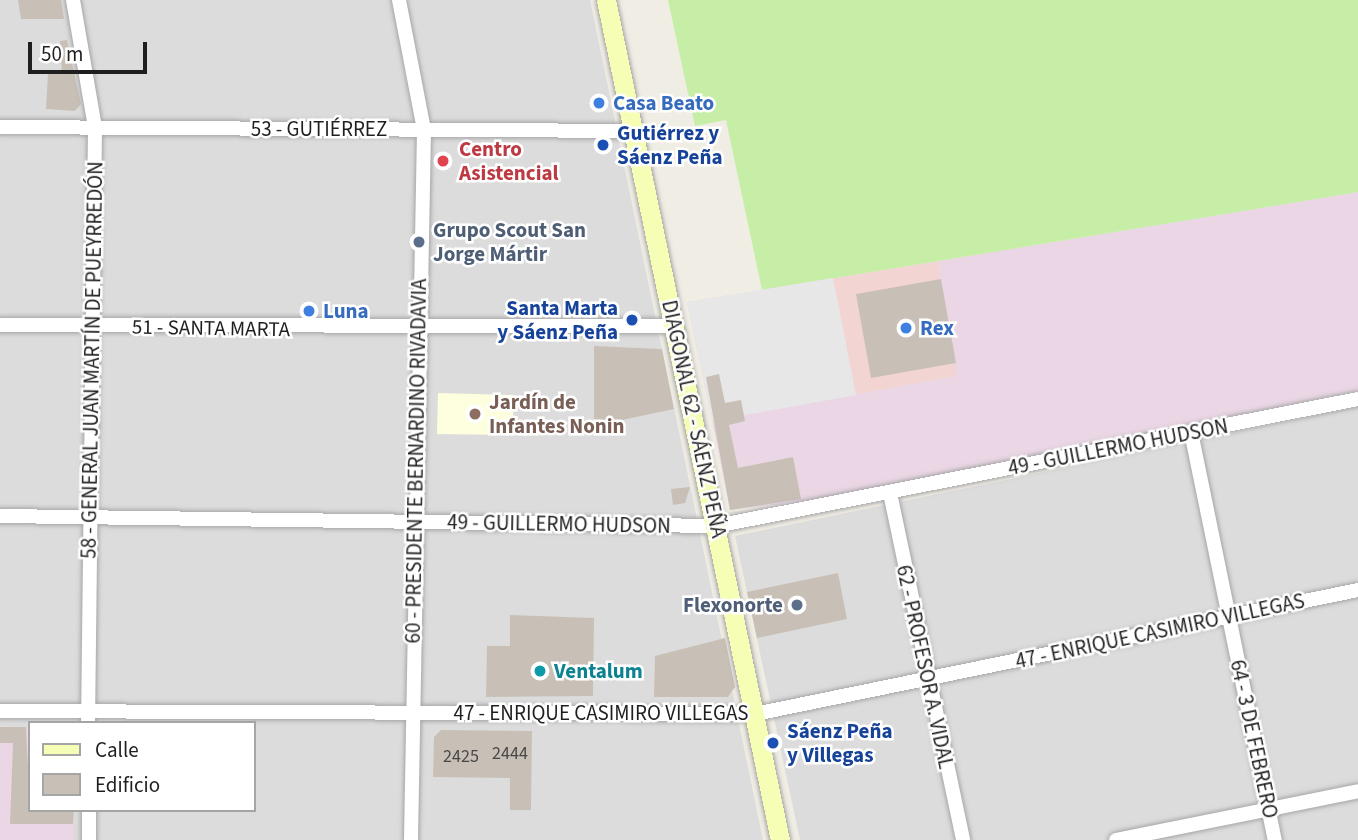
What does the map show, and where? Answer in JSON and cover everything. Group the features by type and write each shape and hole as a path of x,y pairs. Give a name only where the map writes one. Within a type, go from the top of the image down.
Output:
{"street":[{"name":"58 - GENERAL JUAN MARTÍN DE PUEYRREDÓN","path":"73,0 95,128 88,717"},
{"name":"60 - PRESIDENTE BERNARDINO RIVADAVIA","path":"399,0 424,130 416,330 411,840"},
{"name":"DIAGONAL 62 - SÁENZ PEÑA","path":"606,0 638,131 639,162 780,840"},
{"name":"53 - GUTIÉRREZ","path":"0,127 638,131"},
{"name":"51 - SANTA MARTA","path":"0,325 416,330 674,326"},
{"name":"49 - GUILLERMO HUDSON","path":"0,516 716,526 1358,398"},
{"name":"64 - 3 DE FEBRERO","path":"1191,432 1276,840"},
{"name":"62 - PROFESOR A. VIDAL","path":"890,493 926,680 962,840"},
{"name":"47 - ENRIQUE CASIMIRO VILLEGAS","path":"0,711 88,717 412,712 755,714 1358,590"},
{"path":"1116,840 1358,790"},
{"path":"89,812 89,840"}],"shaded area":[{"path":"0,0 590,0 763,840 0,840"},
{"path":"1358,192 1358,391 816,500 730,510 712,421 957,376 938,261"},
{"path":"938,261 958,376 712,421 687,302"},
{"path":"833,278 856,395 712,421 687,302"},
{"name":"Jardín de Infantes Nonin","path":"438,393 513,395 513,435 437,434"},
{"path":"1358,407 1358,840 800,840 735,536"},
{"path":"0,727 28,727 28,812 74,812 73,840 0,840"}],"green space":[{"path":"668,0 1358,0 1358,192 762,290 726,120 695,126"}],"building":[{"path":"18,0 61,0 64,19 21,19"},
{"path":"67,40 81,104 75,111 46,109 48,73 62,73 60,41"},
{"name":"Rex","path":"941,279 956,363 871,378 856,294"},
{"path":"594,346 662,349 674,409 594,426"},
{"path":"719,374 725,403 741,400 745,421 729,425 738,468 793,457 801,499 730,510 706,377"},
{"path":"690,487 685,503 673,505 671,489"},
{"name":"Flexonorte","path":"838,573 847,619 757,638 747,592"},
{"name":"Ventalum","path":"510,615 594,618 593,696 486,697 487,646 510,646"},
{"path":"725,638 735,687 728,697 654,697 655,656"},
{"path":"0,727 26,727 28,812 74,812 73,824 10,824 13,743 0,743"},
{"path":"441,730 532,731 531,810 510,810 510,778 433,777 434,737"}],"place":[{"name":"Casa Beato","path":"599,103"},
{"name":"Gutiérrez y Sáenz Peña","path":"603,145"},
{"name":"Centro Asistencial","path":"443,161"},
{"name":"Grupo Scout San Jorge Mártir","path":"419,242"},
{"name":"Luna","path":"309,311"},
{"name":"Santa Marta y Sáenz Peña","path":"632,320"},
{"name":"Rex","path":"906,328"},
{"name":"Jardín de Infantes Nonin","path":"475,414"},
{"name":"Flexonorte","path":"797,605"},
{"name":"Ventalum","path":"540,671"},
{"name":"Sáenz Peña y Villegas","path":"773,743"}]}
